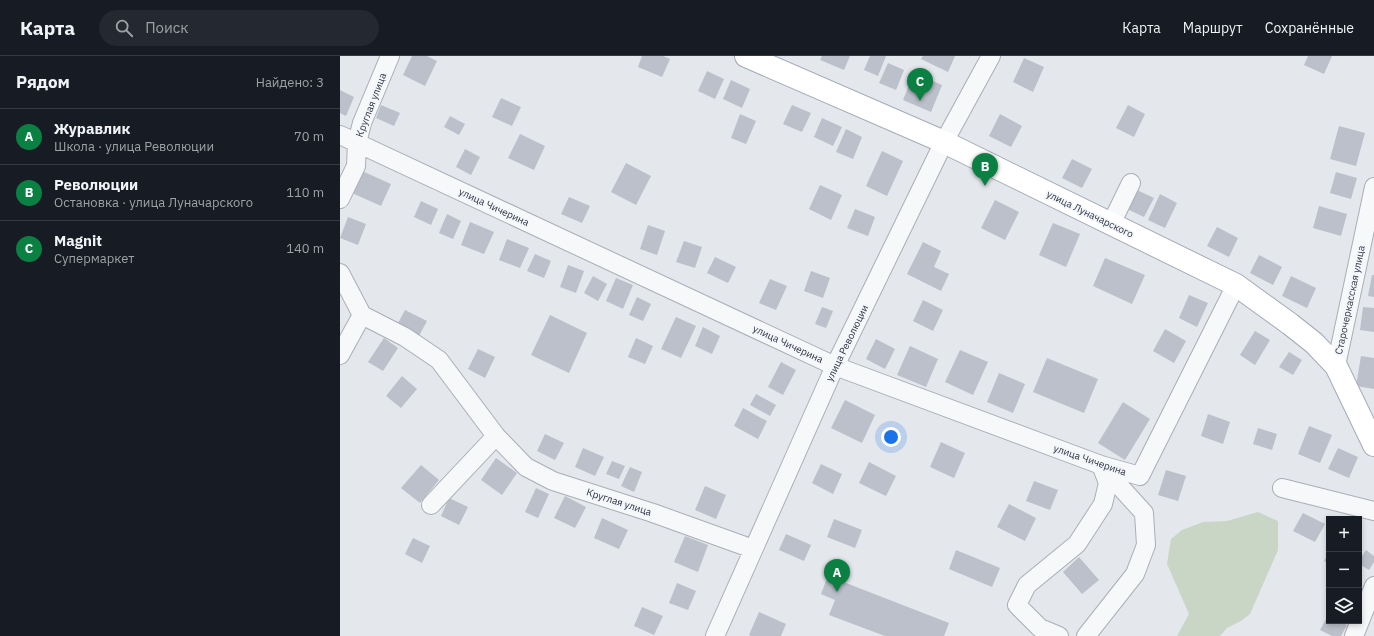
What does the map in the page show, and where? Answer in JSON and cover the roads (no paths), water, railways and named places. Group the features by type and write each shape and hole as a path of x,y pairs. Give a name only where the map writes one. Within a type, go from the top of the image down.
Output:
{"main road":[{"name":"улица Луначарского","path":"746,56 944,142 1236,285 1314,343 1336,366 1374,445"}],"street":[{"name":"Круглая улица","path":"340,199 356,166 357,143 362,123 390,56"},
{"name":"улица Революции","path":"715,636 835,366 944,142 990,56"},
{"name":"улица Чичерина","path":"340,135 835,366 1101,466 1140,476 1236,285"},
{"path":"1111,224 1131,183"},
{"name":"Старочеркасская улица","path":"1336,366 1374,187"},
{"path":"340,273 362,315 340,355"},
{"name":"Круглая улица","path":"362,315 405,338 439,360 496,436 526,467 553,481 653,513 753,549"},
{"path":"431,505 496,436"},
{"path":"1059,636 1040,628 1017,605 1027,585 1077,544 1103,504 1108,483 1101,466"},
{"path":"1086,636 1134,574 1146,545 1144,513 1101,466"},
{"path":"1282,488 1374,511"},
{"path":"1354,636 1374,586"}],"place":[{"name":"Magnit","path":"920,101"},
{"name":"Революции","path":"985,186"},
{"name":"Журавлик","path":"837,592"}]}
